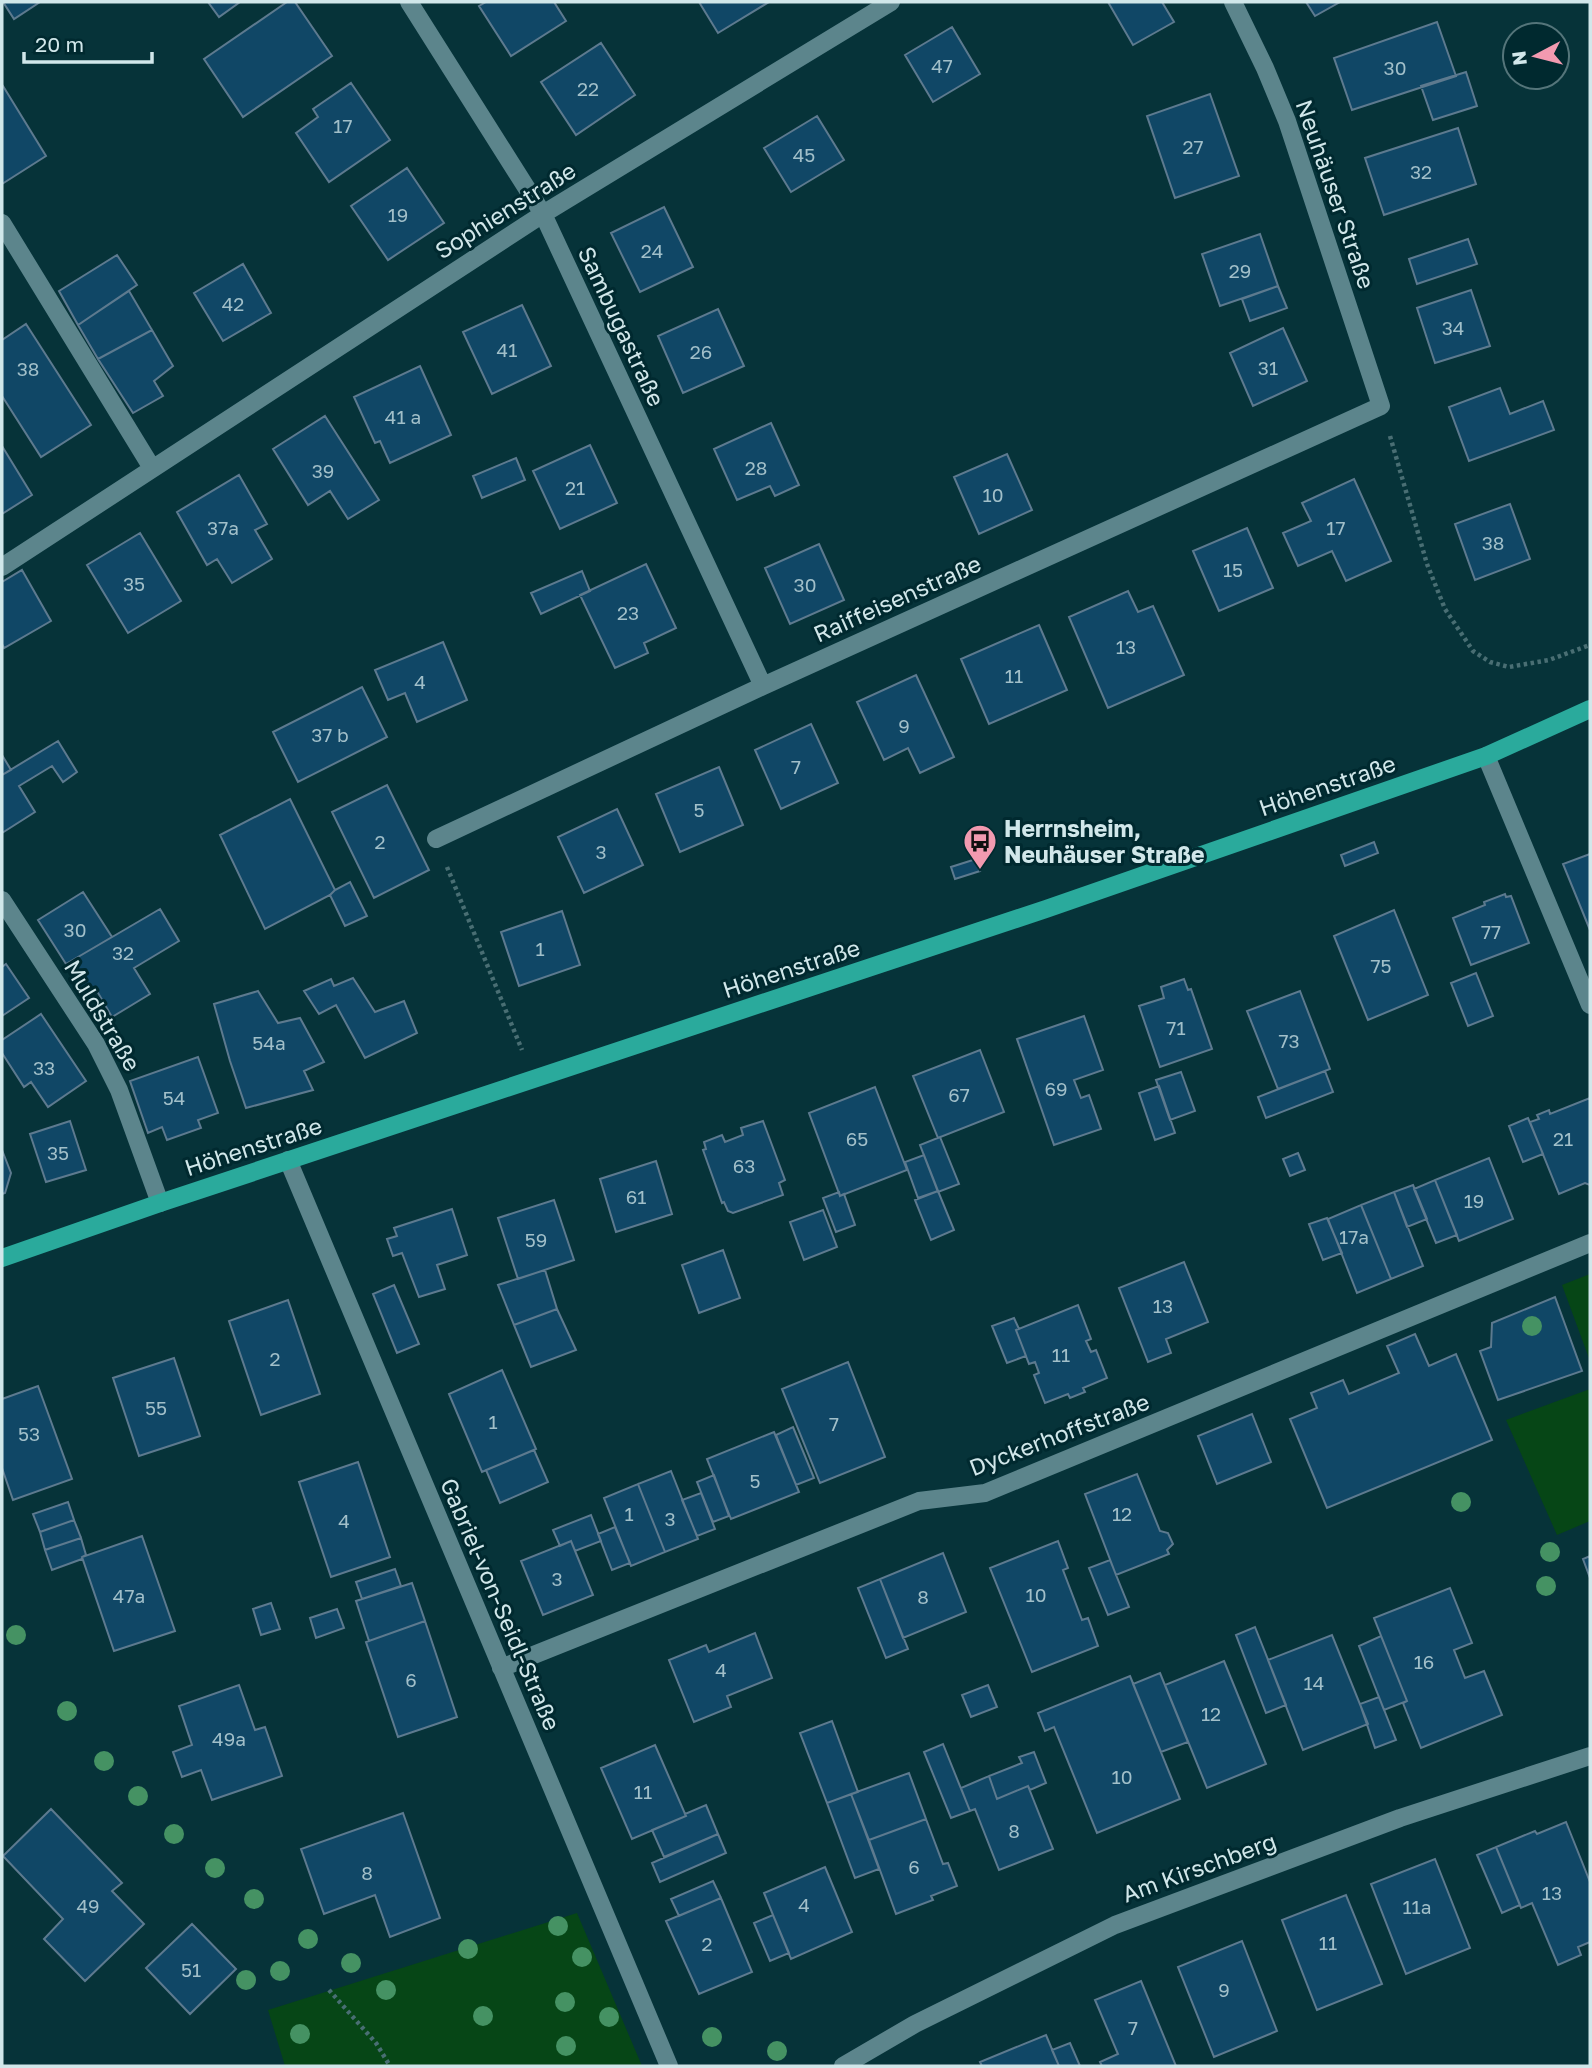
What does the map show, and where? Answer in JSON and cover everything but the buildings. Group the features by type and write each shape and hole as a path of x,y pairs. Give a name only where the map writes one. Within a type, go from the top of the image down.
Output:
{"main road":[{"name":"Höhenstraße","path":"2,1258 288,1160 1059,904 1486,756 1590,709"}],"street":[{"name":"Sambugastraße","path":"409,2 543,214 763,686"},
{"name":"Sophienstraße","path":"2,566 543,214 891,2"},
{"name":"Neuhäuser Straße","path":"1233,2 1287,121 1381,405"},
{"path":"2,223 152,468"},
{"name":"Raiffeisenstraße","path":"436,839 763,686 1381,405"},
{"path":"1486,756 1590,1005"},
{"name":"Muldstraße","path":"2,900 96,1044 119,1090 160,1203"},
{"name":"Gabriel-von-Seidl-Straße","path":"288,1160 669,2066"},
{"name":"Dyckerhoffstraße","path":"501,1668 919,1501 985,1493 1590,1243"},
{"name":"Am Kirschberg","path":"843,2066 915,2024 1115,1925 1400,1818 1590,1756"}],"path":[{"path":"1381,405 1427,564 1445,609 1472,651 1490,662 1509,667 1549,660 1590,645"},
{"path":"436,839 534,1080"},
{"path":"329,1990 376,2043 390,2066"}],"green space":[{"path":"1590,1274 1590,1361 1562,1285"},
{"path":"1590,1389 1590,1521 1557,1535 1506,1420"},
{"path":"577,1913 642,2066 285,2066 268,2010"}],"place":[{"name":"Herrnsheim, Neuhäuser Straße","path":"980,871"}]}
